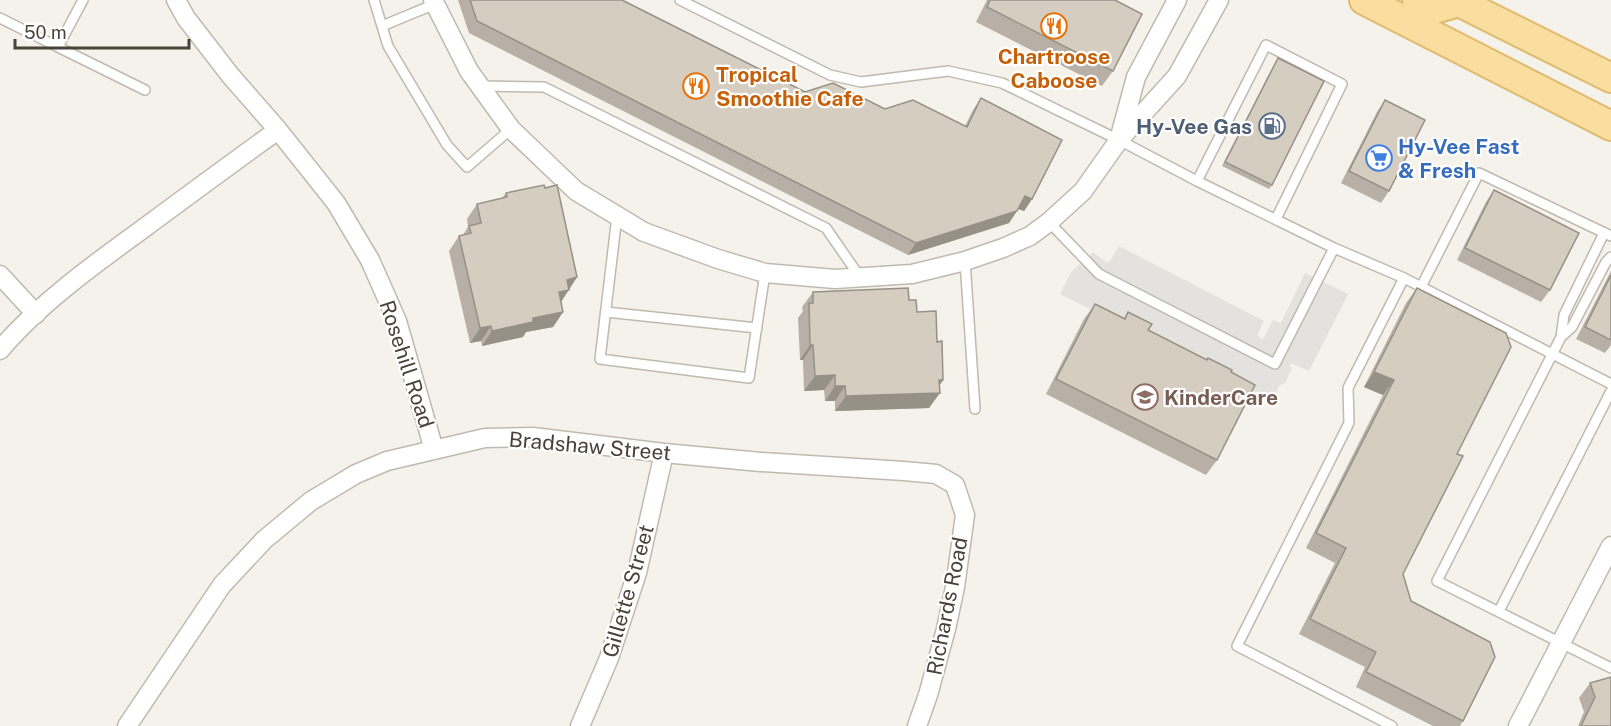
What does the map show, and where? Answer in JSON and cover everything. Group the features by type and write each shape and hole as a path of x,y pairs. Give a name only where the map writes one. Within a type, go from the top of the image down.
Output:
{"main road":[{"path":"1364,0 1611,126"},
{"path":"1417,0 1434,9 1457,1 1611,78"}],"street":[{"name":"Rosehill Road","path":"176,0 186,18 230,75 336,202 370,260 397,321 434,450"},
{"path":"1119,140 1136,77 1177,0"},
{"path":"434,2 469,71 511,129 576,192 644,232 718,259 765,273 835,279 912,274 965,261 1030,236 1083,191 1119,140 1177,76 1219,0"},
{"path":"0,350 36,314 92,266 278,130"},
{"path":"0,275 36,314"},
{"name":"Bradshaw Street","path":"126,726 222,585 264,540 311,501 356,474 387,461 485,438 533,437 761,462 936,474 955,485"},
{"name":"Gillette Street","path":"580,726 609,658 637,573 664,453"},
{"name":"Richards Road","path":"917,726 928,695 955,587 965,515 955,485"},
{"path":"1518,726 1611,546"}],"lane":[{"path":"58,47 83,0"},
{"path":"374,0 388,46 447,145 467,167 511,129"},
{"path":"680,0 830,75 861,82 948,71 1002,83 1334,248 1404,278 1611,384"},
{"path":"382,26 434,2"},
{"path":"0,18 145,90"},
{"path":"1197,181 1266,45 1342,84 1276,219"},
{"path":"481,86 544,87 826,228 861,278"},
{"path":"1421,287 1479,173 1607,235 1564,315 1561,337"},
{"path":"617,216 600,359 749,378 765,273"},
{"path":"1049,222 1099,274 1275,364 1334,248"},
{"path":"1611,257 1606,262 1572,327 1561,337 1437,581 1611,668"},
{"path":"965,261 975,409"},
{"path":"1392,726 1237,646 1349,423 1348,388 1404,278"},
{"path":"606,312 756,328"},
{"path":"1499,611 1611,391"}],"shaded area":[{"path":"1119,246 1264,321 1258,334 1261,339 1264,338 1273,320 1281,323 1305,273 1348,294 1309,371 1291,363 1289,366 1292,368 1285,383 1280,385 1272,400 1060,294 1071,272 1093,252 1107,263"}],"building":[{"path":"470,0 622,0 805,92 833,83 885,109 913,100 967,127 981,98 1062,140 1032,199 1025,196 1017,211 916,243 477,21"},
{"path":"990,0 1115,0 1142,14 1113,71 987,7"},
{"name":"Hy-Vee Gas","path":"1278,58 1324,81 1272,185 1225,162"},
{"name":"Hy-Vee Fast & Fresh","path":"1385,100 1425,120 1389,191 1349,171"},
{"path":"544,185 545,188 557,185 577,277 567,280 569,290 559,292 563,312 533,318 533,322 492,331 491,326 480,328 459,236 471,233 469,226 481,223 477,204 507,197 506,193"},
{"path":"1494,190 1579,233 1550,290 1465,248"},
{"path":"1611,275 1611,340 1585,327"},
{"path":"908,288 909,300 916,300 917,312 936,311 937,342 942,341 943,380 939,380 940,393 846,396 845,386 835,386 835,375 815,376 813,345 810,345 809,303 813,303 813,292"},
{"path":"1417,288 1506,333 1511,347 1457,454 1463,456 1403,574 1411,601 1490,642 1495,657 1463,721 1366,672 1376,652 1310,619 1346,548 1316,533 1394,380 1374,372"},
{"name":"KinderCare","path":"1095,304 1125,319 1128,312 1152,324 1148,330 1232,370 1231,372 1255,385 1217,460 1056,379"},
{"path":"1611,677 1611,726 1581,726 1595,697 1590,683"}],"place":[{"name":"Chartroose Caboose","path":"1054,26"},
{"name":"Tropical Smoothie Cafe","path":"696,86"},
{"name":"Hy-Vee Gas","path":"1272,126"},
{"name":"Hy-Vee Fast & Fresh","path":"1379,158"},
{"name":"KinderCare","path":"1145,397"}]}
